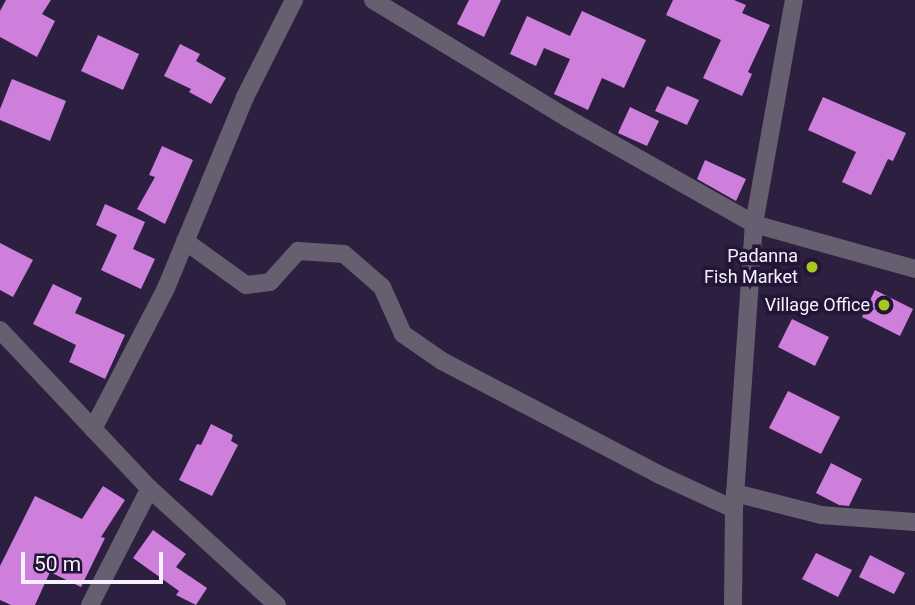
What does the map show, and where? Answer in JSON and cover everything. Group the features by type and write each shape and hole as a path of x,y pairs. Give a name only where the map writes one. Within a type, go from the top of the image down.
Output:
{"street":[{"path":"93,429 166,288 244,97 294,0"},
{"path":"373,0 579,125 754,224 915,269"},
{"path":"733,605 735,501 754,224 794,0"},
{"path":"186,241 246,285 270,282 298,251 344,254 382,287 403,334 442,361 660,475 735,501 821,515 915,522"},
{"path":"0,330 150,488 277,605"},
{"path":"90,605 150,488"}],"building":[{"path":"6,0 51,0 42,14 55,21 37,57 0,37 0,11"},
{"path":"469,0 501,0 484,37 457,24"},
{"path":"673,0 734,0 746,5 742,13 770,25 748,72 752,74 742,96 703,78 721,40 666,15"},
{"path":"582,11 646,40 624,88 602,78 588,110 554,94 570,59 544,48 536,66 510,54 527,16 570,36"},
{"path":"98,35 139,54 123,90 81,71"},
{"path":"180,44 200,54 196,61 226,78 211,104 189,92 191,89 164,76"},
{"path":"12,79 66,101 50,141 0,120 0,109"},
{"path":"667,86 699,100 687,125 655,111"},
{"path":"823,97 906,133 893,161 888,159 871,195 842,182 856,152 808,130"},
{"path":"630,107 659,121 647,146 618,133"},
{"path":"162,146 193,160 165,224 137,209 155,177 149,175"},
{"path":"705,160 746,179 736,201 697,179"},
{"path":"105,204 145,222 133,249 155,259 141,289 101,270 117,235 96,225"},
{"path":"0,243 33,260 13,297 0,290"},
{"path":"53,284 82,298 75,313 125,335 105,379 69,362 76,345 33,324"},
{"path":"875,290 913,309 900,336 862,317"},
{"path":"792,319 829,337 815,366 778,347"},
{"path":"788,391 840,417 821,454 769,428"},
{"path":"211,424 233,435 231,441 238,445 212,496 179,480 197,444 201,445"},
{"path":"831,463 862,479 849,506 839,505 816,493"},
{"path":"103,486 125,500 101,537 105,538 81,587 50,572 35,605 11,605 0,600 0,566 35,496 82,519"},
{"path":"153,530 186,554 176,567 207,588 196,605 176,595 179,591 133,558"},
{"path":"816,553 852,570 838,597 802,579"},
{"path":"870,555 905,573 894,594 859,577"}],"place":[{"name":"Padanna Fish Market","path":"812,267"},
{"name":"Village Office","path":"884,305"}]}
